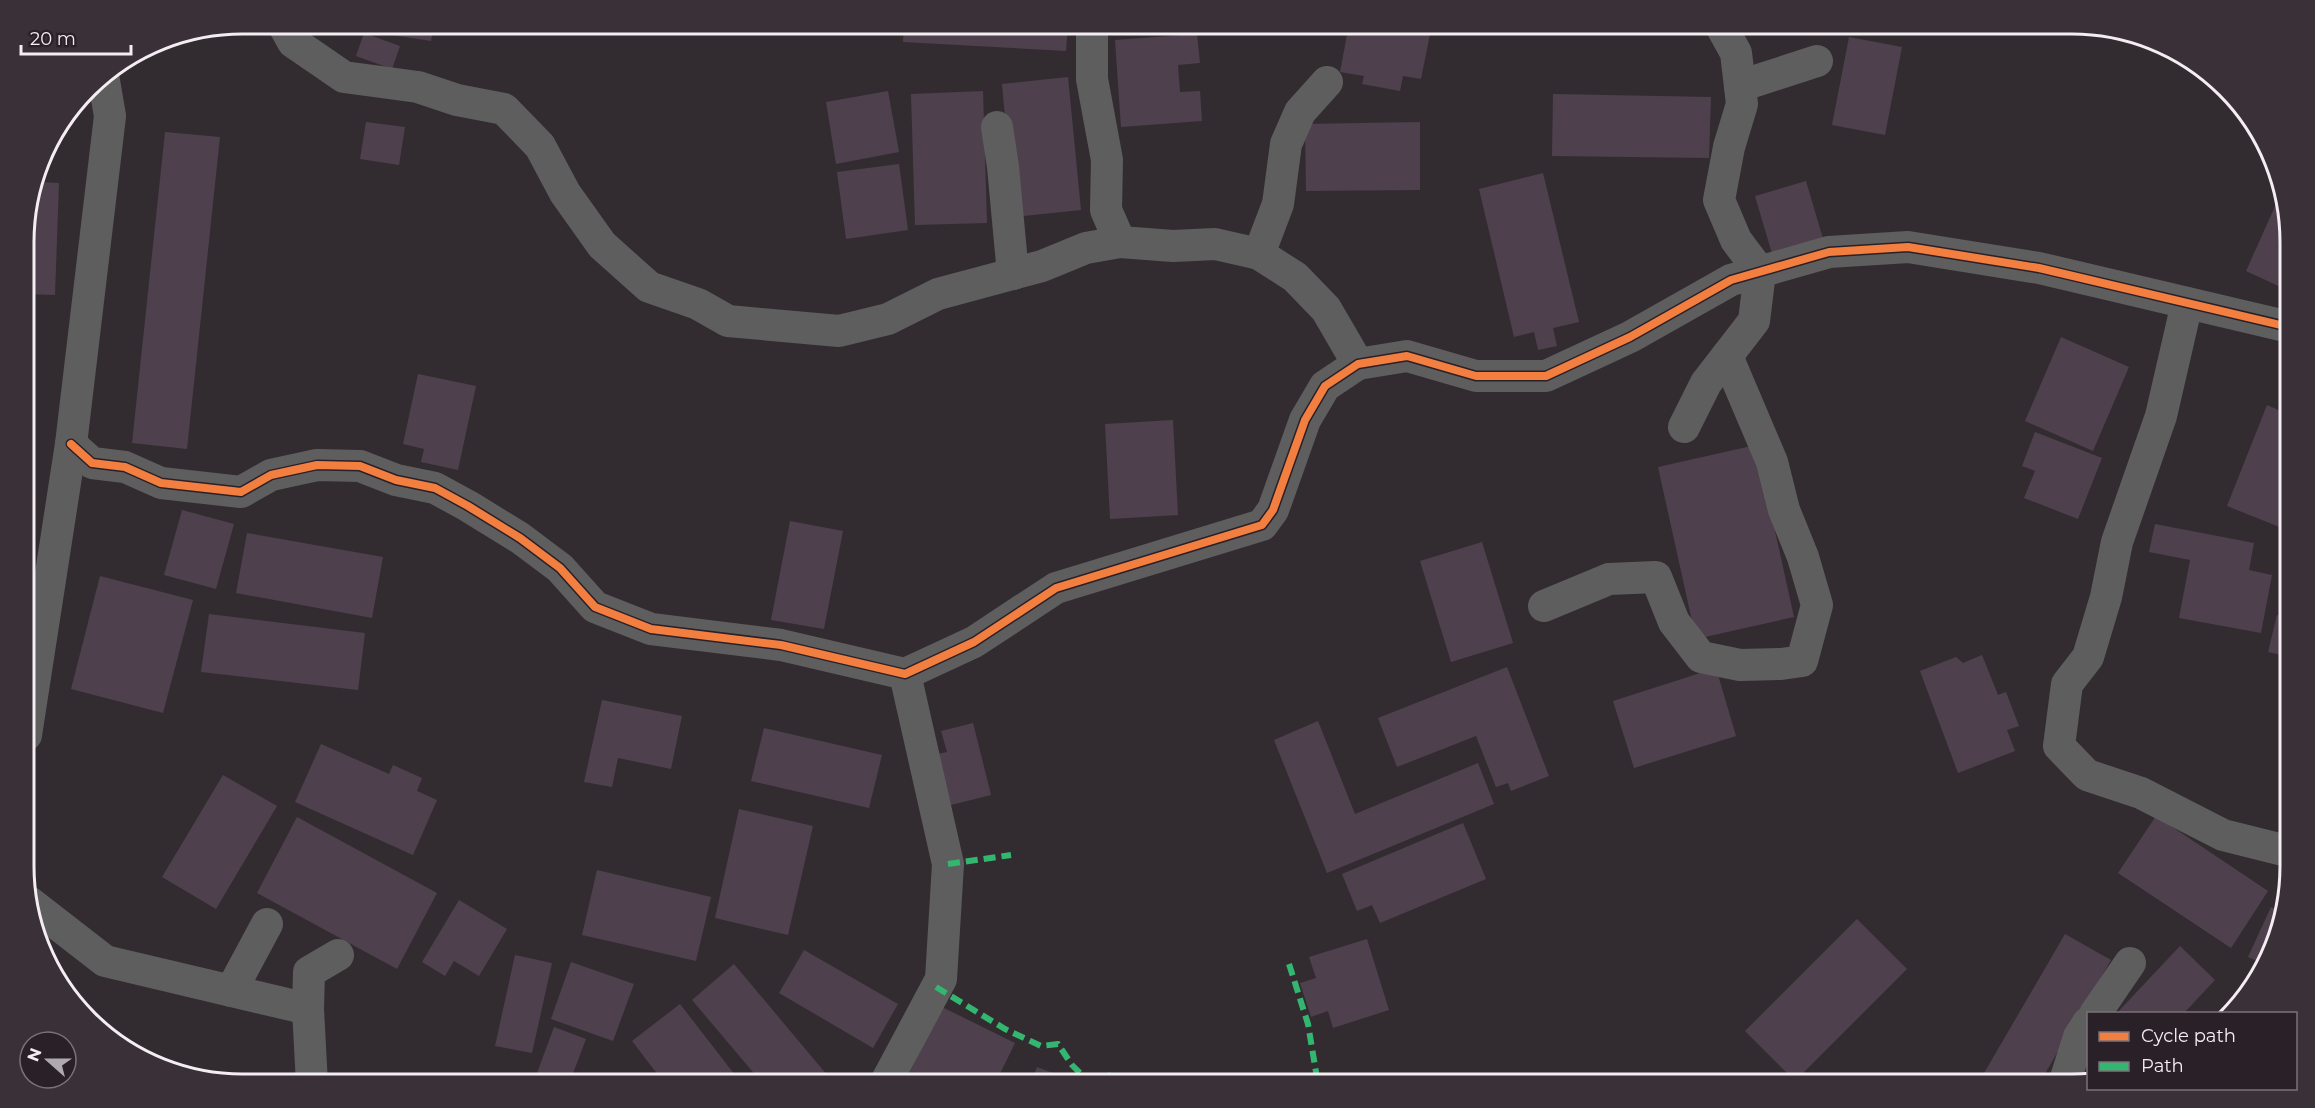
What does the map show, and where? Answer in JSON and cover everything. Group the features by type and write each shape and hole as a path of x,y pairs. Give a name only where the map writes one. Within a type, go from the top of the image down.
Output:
{"street":[{"path":"289,34 293,42 344,77 418,87 457,100 504,109 540,146 565,194 602,245 649,287 698,304 728,321 839,331 888,320 938,294 1042,266 1086,248 1120,242 1173,246 1215,244 1259,254 1295,277 1326,309 1358,364"},
{"path":"1092,34 1092,79 1107,160 1106,210 1120,242"},
{"path":"1684,426 1706,383 1754,321 1760,272 1736,240 1719,200 1729,147 1742,104 1736,53 1726,34"},
{"path":"1740,86 1817,61"},
{"path":"1259,254 1278,204 1286,144 1300,111 1327,82"},
{"path":"34,681 71,444 110,116 106,86"},
{"path":"997,127 1013,274"},
{"path":"71,444 92,463 125,467 161,483 241,492 271,475 316,465 360,466 396,480 435,488 468,506 520,538 560,567 595,607 651,628 781,645 905,674 974,642 1056,588 1262,525 1273,510 1305,420 1325,386 1358,364 1407,356 1476,376 1546,376 1630,337 1731,280 1829,252 1908,247 2039,268 2280,325"},
{"path":"2187,303 2162,416 2117,542 2106,597 2088,657 2067,684 2060,746 2087,775 2141,794 2223,835 2280,849"},
{"path":"1544,606 1609,579 1656,577 1674,622 1701,657 1740,665 1802,661 1817,605 1803,557 1784,510 1772,462 1727,356"},
{"path":"891,1074 941,979 948,864 905,674"},
{"path":"40,912 105,961 308,1009"},
{"path":"231,991 267,924"},
{"path":"311,1074 308,1009 309,972 338,955"},
{"path":"2096,1012 2130,963"},
{"path":"2068,1073 2079,1037 2087,1025"}],"building":[{"path":"364,34 400,46 392,69 356,56"},
{"path":"385,34 432,34 431,41"},
{"path":"903,34 1067,34 1066,51 903,42"},
{"path":"1197,34 1200,63 1178,65 1180,92 1200,91 1202,121 1121,127 1115,40"},
{"path":"1347,34 1430,34 1421,79 1403,76 1400,91 1362,84 1364,76 1340,72"},
{"path":"1849,37 1902,47 1885,135 1832,125"},
{"path":"1068,77 1081,210 1014,217 1002,84"},
{"path":"888,91 899,152 836,164 826,102"},
{"path":"983,91 987,223 915,225 911,94"},
{"path":"1553,94 1711,97 1709,158 1552,156"},
{"path":"366,122 405,127 399,165 360,159"},
{"path":"1420,122 1420,190 1306,191 1305,124"},
{"path":"165,132 220,137 187,449 132,443"},
{"path":"899,164 908,230 846,239 837,172"},
{"path":"1543,173 1579,322 1553,328 1557,346 1538,350 1534,332 1514,337 1479,189"},
{"path":"1806,181 1824,242 1773,257 1755,196"},
{"path":"44,182 59,183 55,295 35,294 36,215"},
{"path":"2276,203 2279,215 2280,287 2246,271"},
{"path":"2061,337 2129,367 2093,451 2025,421"},
{"path":"418,374 476,386 458,470 421,462 424,449 403,444"},
{"path":"2267,405 2280,411 2280,527 2227,506"},
{"path":"1173,420 1178,515 1110,519 1105,424"},
{"path":"2035,432 2102,458 2078,519 2024,498 2035,471 2022,466"},
{"path":"1756,445 1794,617 1696,639 1658,467"},
{"path":"182,510 234,524 216,589 164,575"},
{"path":"790,521 843,531 824,629 771,620"},
{"path":"2155,524 2254,543 2249,570 2272,575 2261,633 2179,618 2190,560 2149,552"},
{"path":"247,533 383,557 372,618 236,593"},
{"path":"1482,542 1513,643 1451,662 1420,561"},
{"path":"100,576 193,600 163,713 71,689"},
{"path":"209,614 365,633 358,690 201,672"},
{"path":"2277,615 2280,616 2280,655 2268,652"},
{"path":"1982,655 1998,695 2006,692 2019,726 2007,730 2015,751 1958,773 1920,671 1956,657 1963,663"},
{"path":"1507,667 1549,776 1511,791 1508,783 1496,787 1476,736 1397,767 1378,718"},
{"path":"1716,668 1736,736 1634,768 1613,701"},
{"path":"602,700 682,716 671,769 618,758 612,787 584,782"},
{"path":"1318,721 1355,814 1478,763 1494,804 1327,873 1274,740"},
{"path":"973,723 991,795 947,806 933,755 947,752 941,731"},
{"path":"764,728 882,755 869,808 751,781"},
{"path":"321,744 389,774 393,765 422,778 417,791 437,800 413,855 295,802"},
{"path":"223,775 277,806 216,909 162,877"},
{"path":"739,809 813,826 788,935 715,918"},
{"path":"2156,816 2268,891 2231,948 2118,873"},
{"path":"297,817 437,893 397,969 257,893"},
{"path":"1463,823 1486,879 1380,923 1372,905 1357,911 1342,874"},
{"path":"597,870 711,897 696,961 582,935"},
{"path":"459,900 507,929 479,976 454,961 445,976 422,962"},
{"path":"2271,907 2275,909 2259,958 2257,961 2248,957"},
{"path":"1857,919 1907,969 1803,1073 1787,1073 1745,1031"},
{"path":"2065,934 2111,960 2045,1073 1984,1073"},
{"path":"1367,939 1389,1010 1333,1028 1328,1011 1311,1017 1300,983 1316,978 1309,957"},
{"path":"2180,946 2215,980 2185,1012 2118,1012"},
{"path":"804,950 898,1004 873,1048 779,993"},
{"path":"515,955 552,963 532,1053 495,1046"},
{"path":"571,962 634,984 613,1041 551,1019"},
{"path":"734,964 826,1074 754,1074 692,1000"},
{"path":"680,1004 734,1074 657,1074 632,1041"},
{"path":"942,1007 1015,1043 1000,1074 909,1074"},
{"path":"554,1027 586,1039 573,1074 537,1074"},
{"path":"1037,1067 1054,1074 1035,1074"}],"marked path":[{"path":"948,864 1011,855"},
{"path":"1289,964 1308,1024 1316,1073"},
{"path":"936,987 1005,1029 1041,1046 1058,1044 1081,1074"}],"cycle path":[{"path":"71,444 92,463 125,467 161,483 241,492 271,475 317,465 360,466 396,480 435,488 468,506 520,538 560,568 595,607 651,629 781,645 905,674 974,642 1056,588 1262,525 1273,510 1305,420 1325,386 1358,364 1407,356 1476,376 1546,376 1630,337 1731,280 1829,252 1908,247 2039,268 2280,325"}]}
